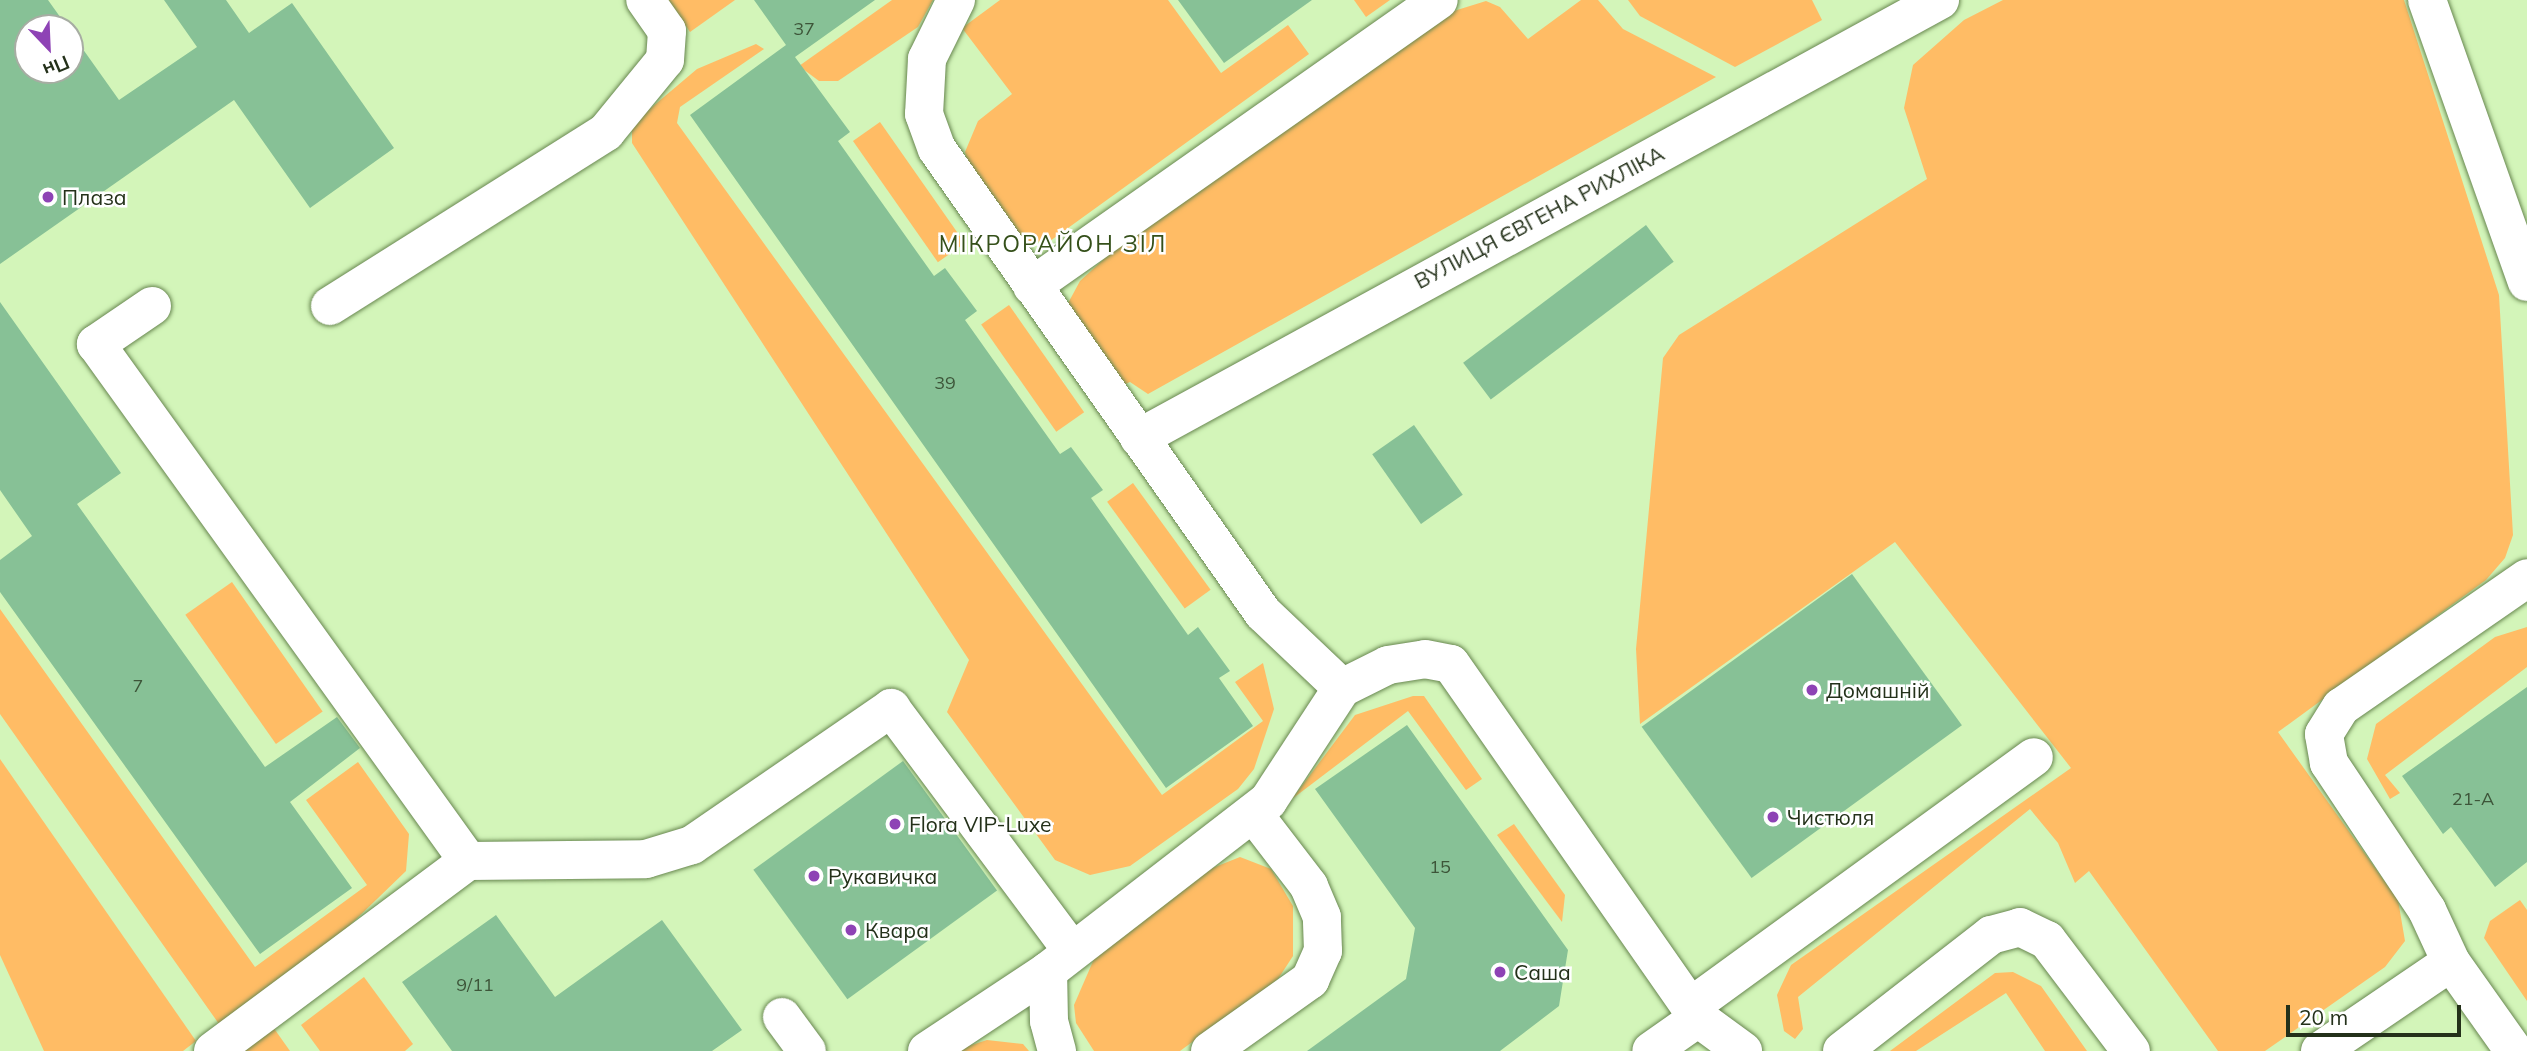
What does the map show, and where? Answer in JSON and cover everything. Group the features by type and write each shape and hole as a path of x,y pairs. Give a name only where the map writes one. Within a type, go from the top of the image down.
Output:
{"street":[{"path":"330,306 606,132 665,60 667,31 645,0"},
{"path":"956,0 927,59 923,114 937,149 1263,613 1342,688"},
{"path":"1032,286 1439,0"},
{"name":"ВУЛИЦЯ ЄВГЕНА РИХЛІКА","path":"1139,438 1940,0"},
{"path":"2427,0 2527,282"},
{"path":"152,306 96,344 468,861"},
{"path":"2514,1051 2451,962 2427,910 2329,763 2324,734 2341,707 2527,578"},
{"path":"928,1051 1059,959 1268,802 1342,688 1388,665 1425,659 1451,664 1694,1013 1742,1051"},
{"path":"213,1051 468,861 646,859 692,845 891,708 1059,959 1049,1021 1057,1051"},
{"path":"1651,1051 1694,1013 2034,757"},
{"path":"1210,1051 1310,980 1323,951 1322,917 1309,886 1253,813"},
{"path":"1842,1051 1991,935 2020,927 2047,940 2131,1051"},
{"path":"2320,1051 2451,962"},
{"path":"782,1017 807,1051"}],"shaded area":[{"path":"668,0 735,0 690,32"},
{"path":"892,0 933,0 918,27 838,81 819,81 799,66"},
{"path":"1000,0 1168,0 1221,73 1288,25 1309,54 1050,241 1029,242 1017,235 969,168 965,152 978,121 1012,94 962,28"},
{"path":"1354,0 1390,0 1366,17"},
{"path":"1581,0 1598,0 1623,29 1716,77 1148,394 1130,382 1121,386 1066,307 1080,281 1116,248 1441,15 1486,1 1500,7 1528,39"},
{"path":"1628,0 1812,0 1822,20 1735,67 1640,16"},
{"path":"2003,0 2404,0 2499,295 2513,535 2505,558 2486,580 2278,732 2398,900 2405,941 2385,967 2265,1051 2218,1051 2089,871 2075,883 2058,843 2030,809 1798,997 1803,1029 1795,1039 1784,1031 1777,995 1791,965 2071,768 1895,542 1640,724 1636,649 1663,358 1679,335 1927,179 1904,108 1913,65 1964,20"},
{"path":"756,44 764,49 680,107 677,123 1162,795 1263,721 1235,682 1263,663 1274,709 1254,769 1238,789 1130,866 1090,875 1055,860 947,712 969,660 632,143 632,124 697,69"},
{"path":"880,122 965,243 938,262 853,141"},
{"path":"1009,305 1084,412 1056,432 981,325"},
{"path":"1133,483 1211,590 1185,609 1107,502"},
{"path":"232,582 323,711 276,744 185,615"},
{"path":"0,609 255,967 367,885 306,800 358,762 409,834 406,871 348,927 219,1024 0,714"},
{"path":"2527,627 2527,667 2385,775 2400,793 2390,799 2367,759 2376,724 2495,637"},
{"path":"1413,696 1424,696 1482,779 1466,790 1408,711 1292,799 1355,715"},
{"path":"0,759 196,1041 183,1051 44,1051 0,955"},
{"path":"1514,824 1565,895 1562,922 1497,835"},
{"path":"1240,857 1271,869 1293,906 1293,956 1278,979 1180,1051 1094,1051 1076,1023 1074,1005 1094,959 1200,873"},
{"path":"2520,900 2527,910 2527,1001 2484,938 2490,921"},
{"path":"2013,972 2041,986 2087,1051 2045,1051 2006,993 1916,1051 1890,1051 1995,973"},
{"path":"364,977 413,1044 405,1051 320,1051 301,1025"},
{"path":"273,1027 290,1051 241,1051"},
{"path":"987,1040 1023,1044 1029,1051 953,1051"}],"building":[{"path":"0,0 48,0 58,14 14,14 14,84 84,84 84,51 119,100 197,47 164,0 226,0 249,33 292,3 394,148 310,208 234,100 0,264"},
{"path":"754,0 875,0 795,57 850,132 838,141 934,276 945,268 977,311 965,320 1060,454 1071,447 1103,490 1091,498 1188,635 1198,627 1230,671 1219,678 1253,726 1166,788 690,115 786,45"},
{"path":"1178,0 1312,0 1224,63"},
{"path":"1646,225 1674,262 1491,400 1463,363"},
{"path":"0,302 121,473 77,504 265,767 337,717 360,748 290,802 352,888 260,954 0,592 0,560 32,536 0,490"},
{"path":"1414,425 1463,495 1421,524 1372,454"},
{"path":"1852,574 1962,725 1752,878 1642,727"},
{"path":"2527,687 2527,862 2495,887 2451,827 2443,834 2402,776"},
{"path":"1407,725 1568,950 1559,1006 1500,1051 1307,1051 1406,979 1415,928 1315,789"},
{"path":"903,761 997,890 847,999 753,870"},
{"path":"496,915 555,997 662,920 742,1030 712,1051 452,1051 402,982"}],"place":[{"name":"Плаза","path":"48,197"},
{"name":"Домашній","path":"1812,690"},
{"name":"Чистюля","path":"1773,817"},
{"name":"Flora VIP-Luxe","path":"895,824"},
{"name":"Рукавичка","path":"814,876"},
{"name":"Квара","path":"851,930"},
{"name":"Саша","path":"1500,972"}],"district":[{"name":"МІКРОРАЙОН ЗІЛ","path":"1053,244"}]}
